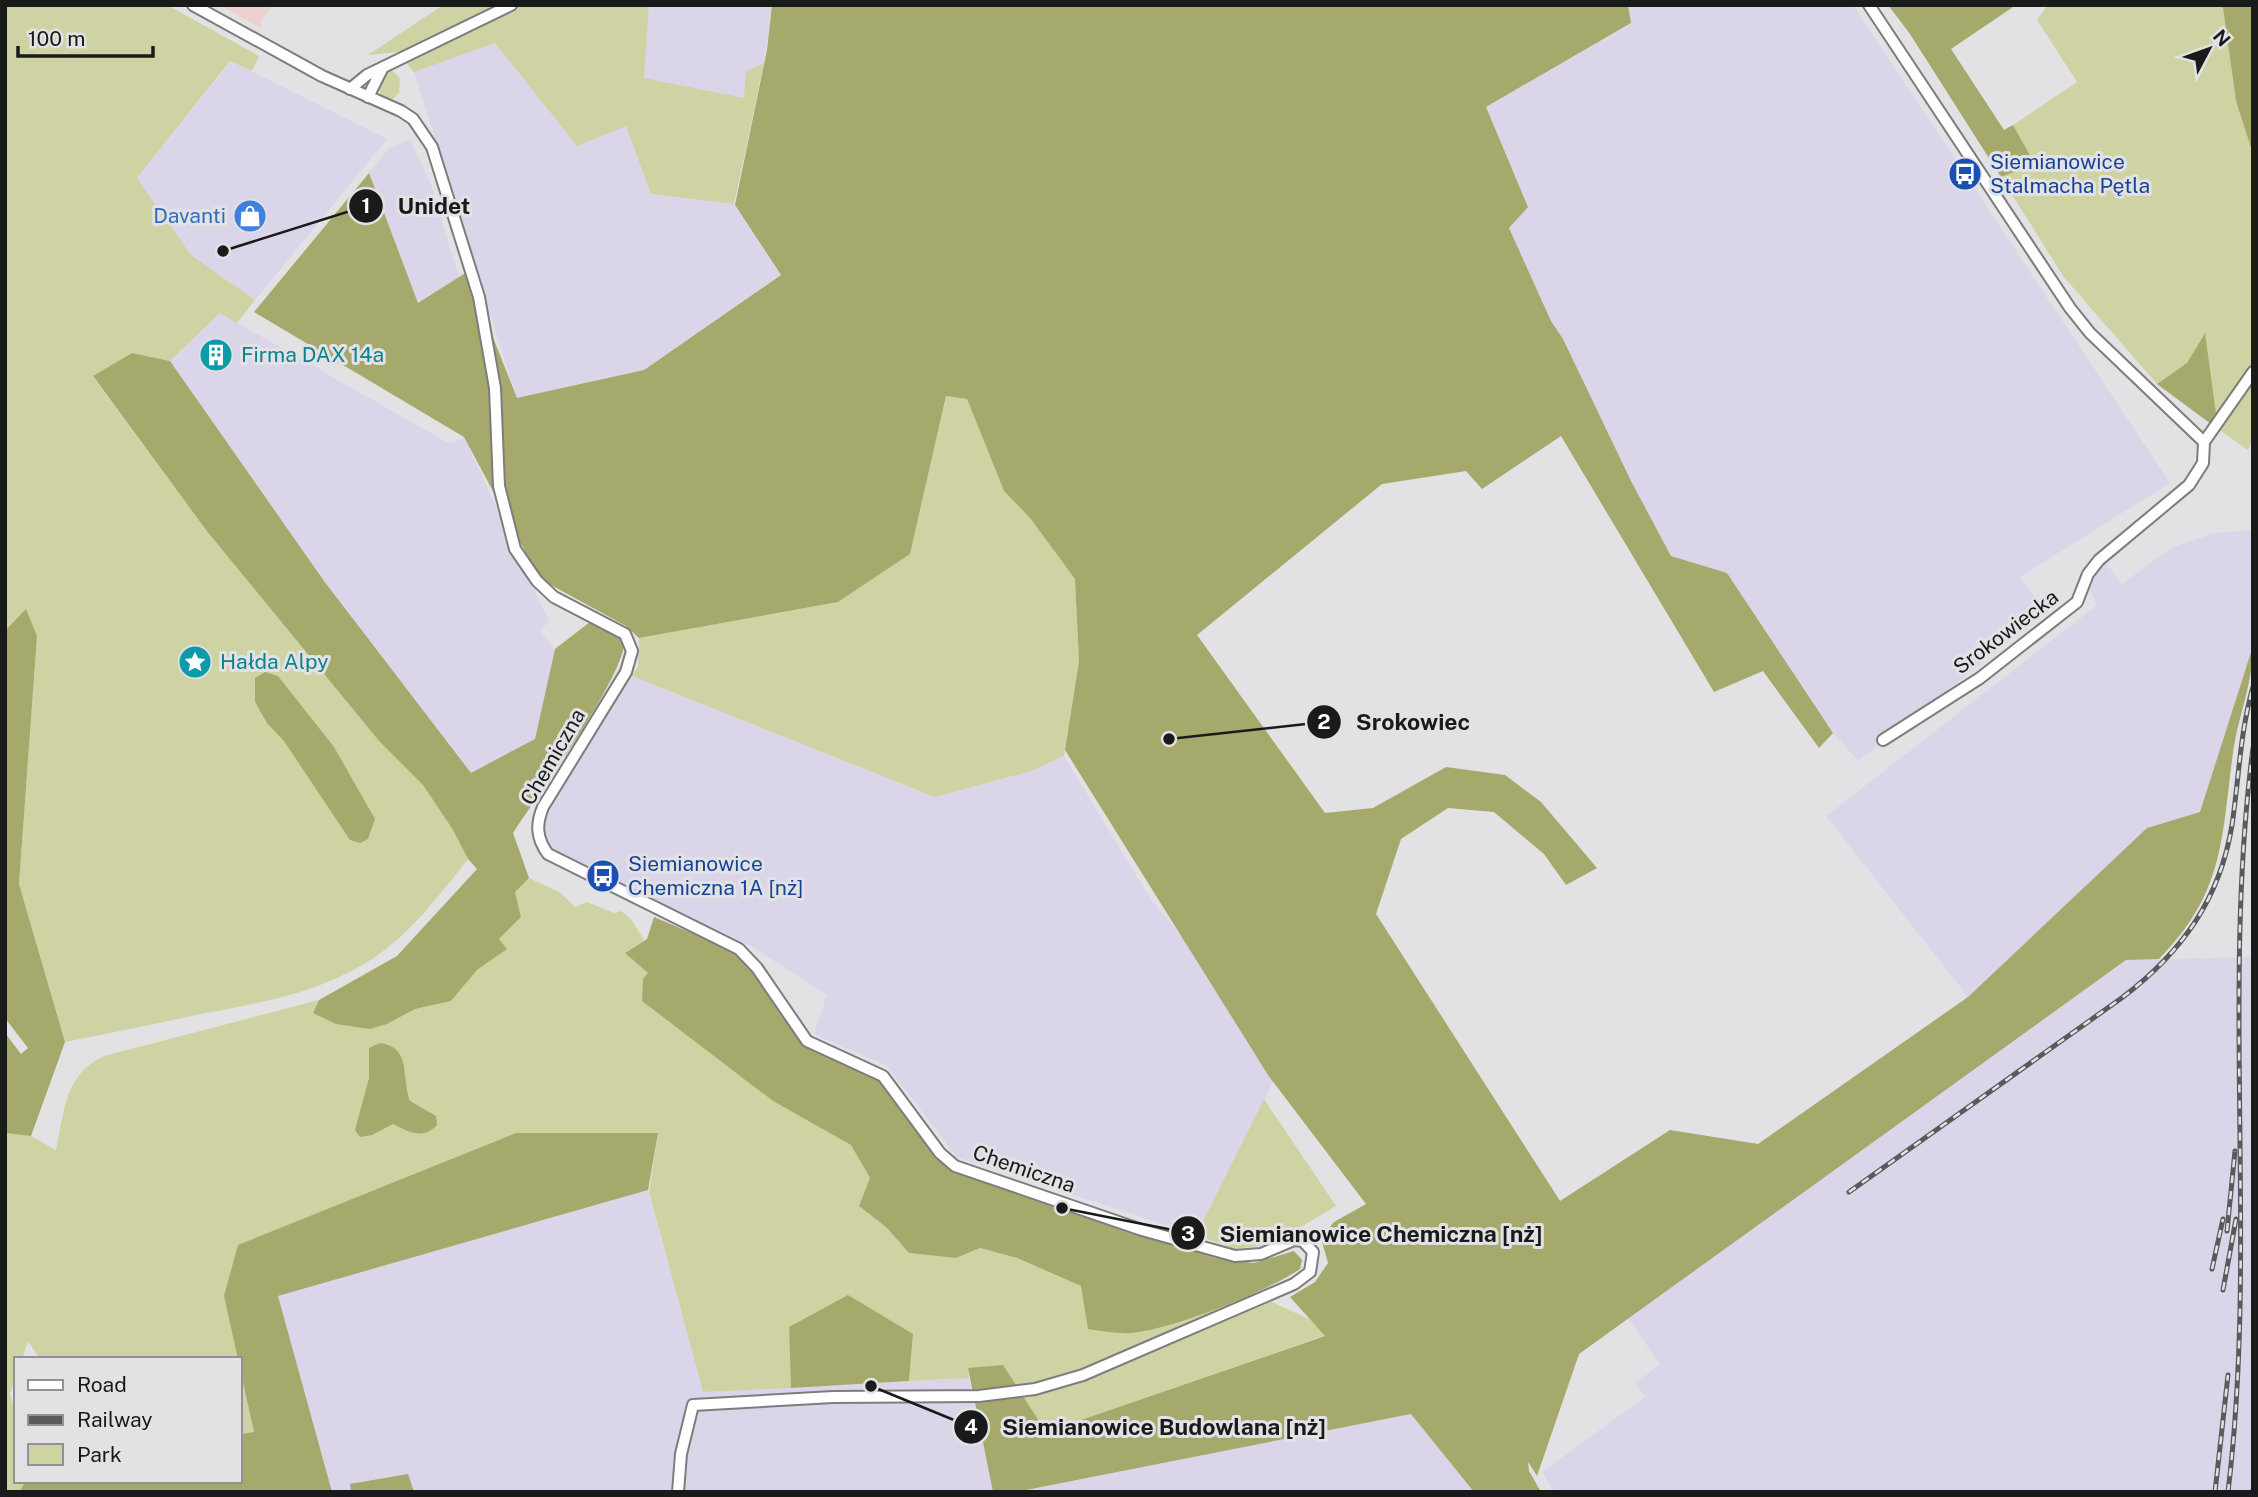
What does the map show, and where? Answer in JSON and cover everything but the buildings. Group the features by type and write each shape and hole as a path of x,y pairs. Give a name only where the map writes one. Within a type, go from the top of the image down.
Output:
{"street":[{"path":"193,5 368,97 382,69"},
{"path":"350,89 358,80 511,5"},
{"path":"1869,5 2043,268 2090,333 2204,442"},
{"name":"Chemiczna","path":"368,97 413,119 432,147 479,297 495,388 499,486 515,549 537,582 554,597 570,608 620,630 628,639 632,651 626,672 543,807 537,829 541,845 554,858 739,949 757,968 807,1041 883,1076 940,1153 955,1166 1142,1230 1235,1256 1261,1254 1288,1240 1303,1241 1313,1252 1313,1266 1306,1277 1083,1376 1035,1389 979,1395 833,1397 692,1405 681,1454 678,1492"},
{"name":"Srokowiecka","path":"1883,740 1980,678 2077,602 2088,574 2099,559 2189,485 2203,463 2204,442 2253,372"}],"shaded area":[{"path":"219,5 273,5 262,19 261,28"},
{"path":"649,5 772,5 764,63 746,71 745,99 643,78"},
{"path":"1628,5 1853,5 2170,483 2020,577 2046,612 1858,761 1833,733 1727,573 1671,556 1631,481 1563,339 1551,321 1509,228 1528,206 1486,107 1631,24"},
{"path":"495,42 577,146 626,125 651,194 734,204 780,275 644,370 517,399 414,72"},
{"path":"231,61 387,139 255,300 191,255 137,178"},
{"path":"410,140 431,184 459,277 418,304 369,173 389,148"},
{"path":"220,313 450,444 464,437 549,621 540,632 555,649 535,739 471,774 324,581 170,361"},
{"path":"2253,530 2253,646 2201,812 2147,828 1968,997 1826,816 2097,605 2090,591 2098,569 2106,563 2122,584 2171,548 2214,533"},
{"path":"632,676 935,797 1031,771 1064,756 1150,898 1201,960 1276,1076 1196,1235 957,1157 887,1066 814,1034 827,995 751,946 573,864 550,849 541,837 545,818 595,732"},
{"path":"2253,957 2253,1492 1554,1492 1542,1472 1645,1397 1635,1383 1660,1364 1624,1313 2127,960"},
{"path":"648,1190 703,1392 969,1378 993,1492 326,1492 278,1296"},
{"path":"1412,1414 1474,1492 1016,1492"}],"green space":[{"name":"Hałda Alpy","path":"5,5 167,5 259,56 252,71 230,61 137,178 191,255 255,300 237,323 220,313 170,361 132,353 93,377 206,530 379,741 423,785 453,830 468,859 435,900 399,938 372,959 333,980 271,1000 65,1042 19,884 37,636 5,631"},
{"path":"443,5 649,5 644,78 744,98 746,71 764,63 734,204 651,194 626,126 577,146 495,43 414,72 398,52 368,55"},
{"path":"772,5 1628,5 1631,23 1486,107 1528,207 1509,228 1551,321 1563,339 1631,481 1671,556 1727,573 1833,733 1819,748 1763,671 1714,692 1561,436 1482,489 1466,471 1382,484 1197,635 1325,813 1373,808 1446,767 1505,775 1541,802 1597,868 1566,885 1544,854 1494,812 1448,808 1401,839 1376,914 1560,1201 1670,1130 1758,1144 1968,997 2147,828 2200,812 2253,646 2249,684 2234,746 2217,860 2198,909 2159,959 2126,960 1579,1354 1537,1476 1528,1462 1529,1471 1541,1492 1474,1492 1411,1414 1016,1492 993,1492 968,1368 1003,1365 1046,1432 1325,1336 1290,1297 1315,1282 1328,1263 1321,1238 1334,1222 1366,1204 1268,1075 1065,750 1079,661 1075,579 1030,518 1004,491 967,399 946,396 910,554 838,602 639,638 626,626 540,579 464,437 254,312 369,173 418,303 467,272 517,398 644,370 781,275 735,205 767,50"},
{"path":"1888,5 2016,5 1951,49 2004,130 2013,125 2035,164 2001,177 1910,34"},
{"path":"2048,5 2218,5 2223,8 2236,101 2253,154 2253,439 2248,450 2211,424 2204,334 2187,363 2157,384 2063,276 2001,177 2035,164 2013,125 2077,82 2037,20"},
{"path":"2218,5 2253,5 2253,154 2236,101 2223,8"},
{"path":"391,69 400,78 399,93 391,101 382,97 377,87 382,74"},
{"path":"2205,333 2216,414 2211,424 2157,384 2187,363"},
{"path":"132,353 170,361 324,581 471,773 535,739 555,649 590,622 624,639 622,655 597,706 513,833 529,878 515,892 521,917 499,939 507,949 477,970 451,1001 415,1009 387,1024 370,1029 336,1024 313,1013 319,1000 397,956 477,869 468,859 453,830 423,785 379,741 206,530 93,376"},
{"path":"946,396 967,399 1004,491 1030,518 1075,579 1079,661 1064,756 1031,771 935,797 632,676 638,666 639,638 838,602 910,554"},
{"path":"26,609 37,636 19,884 65,1042 31,1136 5,1133 5,1033 21,1054 28,1048 5,1018 5,631"},
{"path":"265,672 278,676 334,747 375,819 368,839 360,843 350,840 284,741 267,723 255,702 255,678"},
{"path":"529,878 559,892 575,907 587,902 614,913 621,911 631,919 644,940 625,953 648,973 713,1054 773,1101 851,1144 870,1178 859,1206 886,1227 909,1253 956,1258 980,1248 1017,1258 1081,1286 1132,1333 1190,1318 1252,1293 1309,1319 1326,1335 1046,1432 968,1368 969,1378 909,1381 913,1334 789,1327 791,1388 703,1392 649,1192 658,1133 224,1296 238,1357 39,1357 28,1341 23,1357 14,1357 14,1382 10,1394 14,1408 14,1483 24,1483 20,1492 5,1492 5,1133 31,1136 56,1150 68,1095 81,1073 104,1056 319,1000 313,1013 387,1024 415,1009 451,1001 477,970 506,949 499,939 521,917 514,892"},
{"path":"654,917 734,951 755,973 806,1046 871,1074 889,1090 951,1170 1215,1258 1254,1263 1294,1251 1302,1260 1300,1269 1265,1288 1194,1317 1150,1330 1121,1333 1088,1329 1081,1286 1017,1258 980,1248 956,1258 909,1253 886,1227 859,1206 870,1178 851,1145 773,1101 642,1001 643,979 648,973 625,953 647,939"},
{"path":"380,1043 397,1050 404,1064 410,1101 436,1116 437,1125 432,1130 416,1133 393,1124 372,1135 360,1137 355,1130 369,1078 369,1048"},
{"path":"1264,1099 1336,1206 1272,1244 1235,1249 1196,1235"},
{"path":"516,1133 658,1133 648,1190 278,1296 332,1492 20,1492 24,1483 242,1483 242,1434 254,1432 242,1378 242,1357 237,1357 224,1296 238,1245"},
{"path":"848,1295 913,1334 909,1381 791,1388 789,1327"},
{"path":"242,1375 254,1432 242,1434"},
{"path":"408,1474 414,1492 351,1492 350,1484"}],"railway":[{"path":"1849,1192 2123,997 2163,962 2180,942 2208,900 2226,852 2245,721 2253,687"},
{"path":"2228,1492 2240,1306 2240,933 2244,840 2253,748"},
{"path":"2227,1231 2235,1151"},
{"path":"2212,1269 2223,1219"},
{"path":"2223,1290 2236,1219"},
{"path":"2215,1492 2228,1375"}],"place":[{"name":"Siemianowice Stalmacha Pętla","path":"1965,174"},
{"name":"Davanti","path":"250,216"},
{"name":"Unidet","path":"223,251"},
{"name":"Firma DAX 14a","path":"216,355"},
{"name":"Hałda Alpy","path":"195,662"},
{"name":"Srokowiec","path":"1169,739"},
{"name":"Siemianowice Chemiczna 1A [nż]","path":"603,876"},
{"name":"Siemianowice Chemiczna [nż]","path":"1062,1208"},
{"name":"Siemianowice Budowlana [nż]","path":"871,1386"}]}
